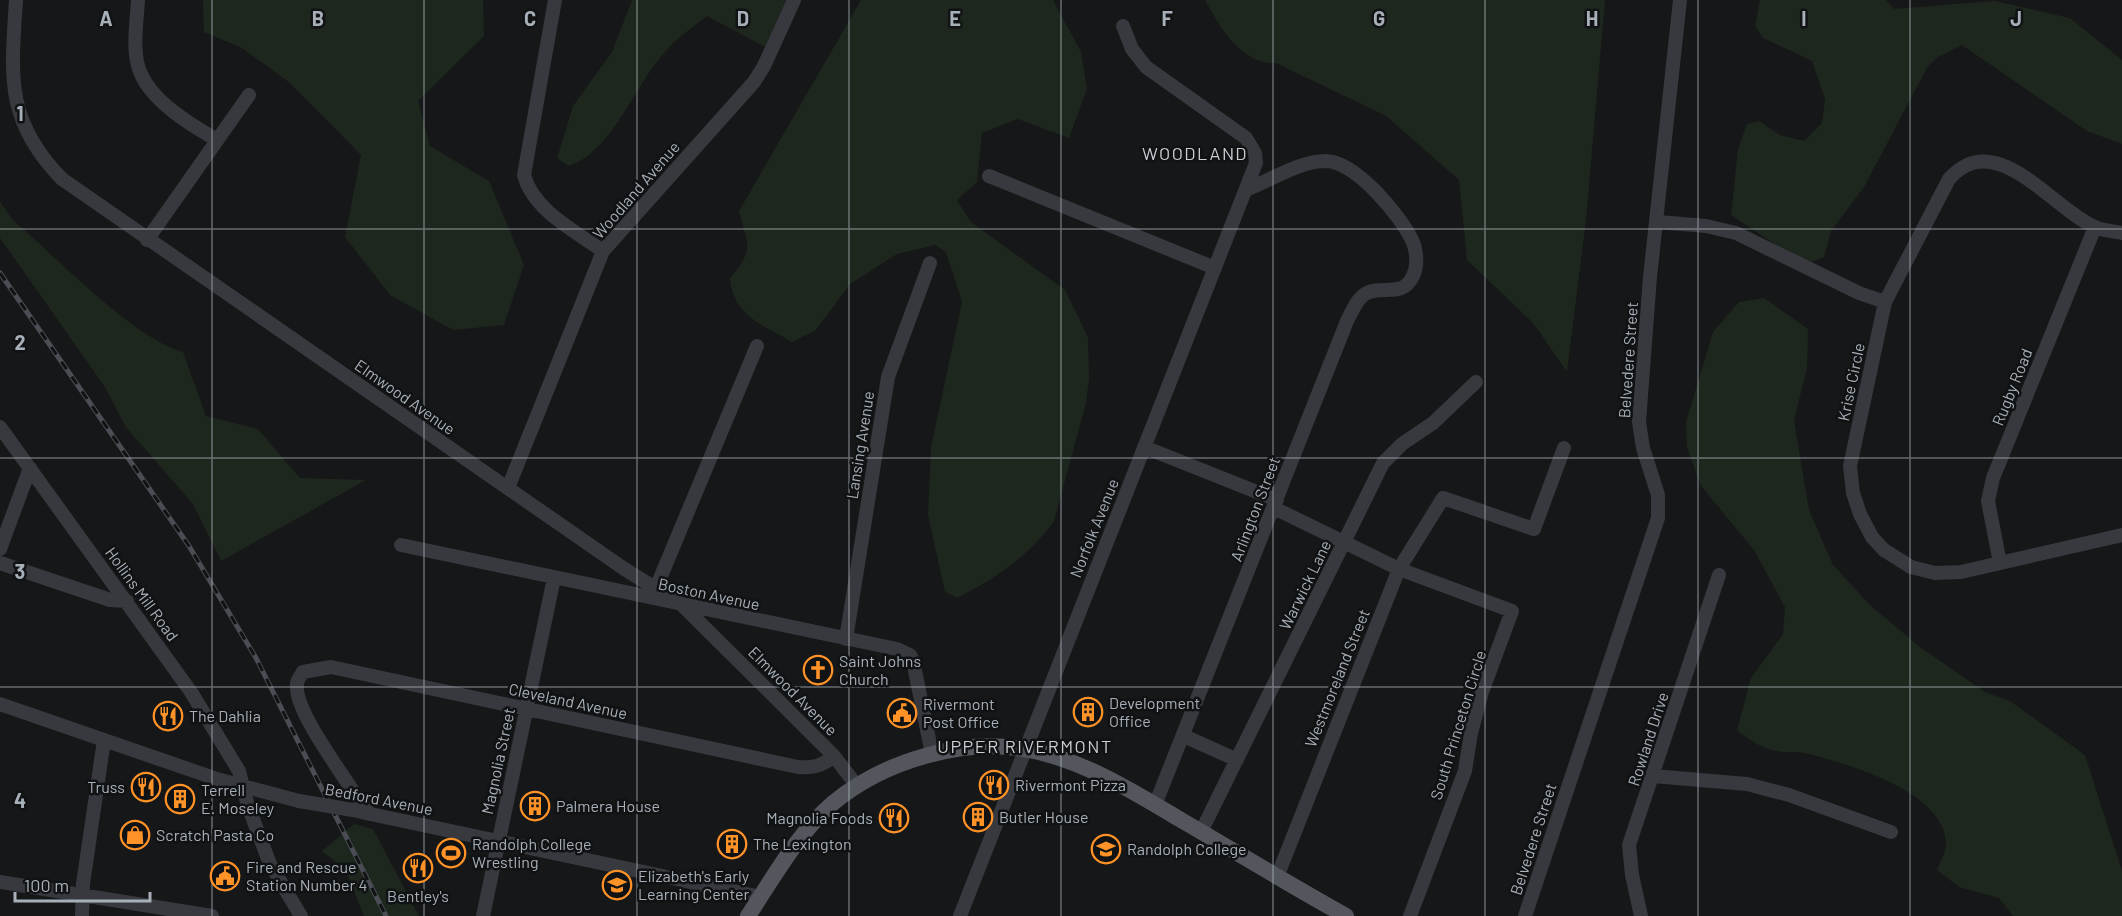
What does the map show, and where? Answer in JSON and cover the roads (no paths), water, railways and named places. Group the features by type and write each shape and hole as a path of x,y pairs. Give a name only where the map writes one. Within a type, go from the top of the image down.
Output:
{"main road":[{"path":"748,916 801,838 822,814 857,786 895,766 932,754 984,748 1027,749 1073,762 1155,805 1346,916"}],"street":[{"name":"Elmwood Avenue","path":"16,0 12,55 15,94 24,129 40,157 62,179 147,240 682,605 834,756 857,786"},
{"path":"138,0 136,48 140,73 152,91 180,115 217,140"},
{"path":"555,0 524,175 527,189 535,201 603,251"},
{"name":"Woodland Avenue","path":"508,488 603,251 754,82 764,66 794,0"},
{"name":"Belvedere Street","path":"1525,916 1658,518 1658,495 1643,448 1639,422 1650,277 1658,222 1680,0"},
{"name":"Norfolk Avenue","path":"960,916 1248,189 1256,163 1255,153 1246,138 1146,67 1132,49 1122,26"},
{"path":"147,240 249,94"},
{"name":"Krise Circle","path":"2122,233 2095,227 2005,166 1981,160 1967,164 1949,179 1885,302 1850,466 1853,493 1860,514 1872,537 1884,550 1911,567 1935,573 1961,572 2122,535"},
{"name":"Arlington Street","path":"1155,805 1355,304 1365,294 1402,289 1409,283 1417,261 1412,241 1404,228 1376,192 1355,172 1326,161 1310,164 1248,189"},
{"path":"989,176 1215,268"},
{"path":"1658,222 1706,226 1736,233 1859,293 1885,302"},
{"name":"Rugby Road","path":"2000,563 1988,501 1993,478 2095,227"},
{"name":"Lansing Avenue","path":"846,639 888,377 930,263"},
{"path":"656,588 757,346"},
{"name":"Warwick Lane","path":"1201,832 1383,463 1402,444 1432,423 1476,382"},
{"name":"Hollins Mill Road","path":"0,427 191,692 239,771 248,806 270,864 301,916"},
{"path":"1144,447 1275,504 1345,543 1399,569"},
{"name":"Westmoreland Street","path":"1276,877 1399,569 1443,498 1534,529 1564,448"},
{"path":"0,549 30,468"},
{"name":"Boston Avenue","path":"401,545 897,649 910,655 916,671 932,754"},
{"path":"0,563 110,600 127,601"},
{"name":"South Princeton Circle","path":"1399,569 1512,611 1482,692 1471,733 1465,771 1410,916"},
{"name":"Rowland Drive","path":"1641,916 1632,875 1629,845 1719,574"},
{"name":"Magnolia Street","path":"483,916 497,840 554,578"},
{"name":"Cleveland Avenue","path":"364,812 307,716 297,692 297,680 303,672 331,668 798,766 812,768 822,765 834,756"},
{"name":"Bedford Avenue","path":"0,704 244,787 299,801 364,812 760,897"},
{"path":"1184,736 1237,760"},
{"path":"82,916 83,884 104,740"},
{"path":"1653,776 1747,784 1789,795 1891,832"},
{"path":"0,882 212,916"}],"railway":[{"path":"0,273 189,546 256,658 386,916"}],"place":[{"name":"Saint Johns Church","path":"818,670"},
{"name":"Development Office","path":"1088,712"},
{"name":"Rivermont Post Office","path":"902,713"},
{"name":"The Dahlia","path":"168,716"},
{"name":"Rivermont Pizza","path":"994,785"},
{"name":"Truss","path":"146,787"},
{"name":"Terrell E. Moseley","path":"180,799"},
{"name":"Palmera House","path":"535,806"},
{"name":"Butler House","path":"978,817"},
{"name":"Magnolia Foods","path":"894,818"},
{"name":"Scratch Pasta Co","path":"135,835"},
{"name":"The Lexington","path":"732,844"},
{"name":"Randolph College","path":"1106,849"},
{"name":"Randolph College Wrestling","path":"451,853"},
{"name":"Bentley's","path":"418,868"},
{"name":"Fire and Rescue Station Number 4","path":"225,876"},
{"name":"Elizabeth's Early Learning Center","path":"617,885"}],"district":[{"name":"WOODLAND","path":"1195,154"},
{"name":"UPPER RIVERMONT","path":"1025,747"}]}
